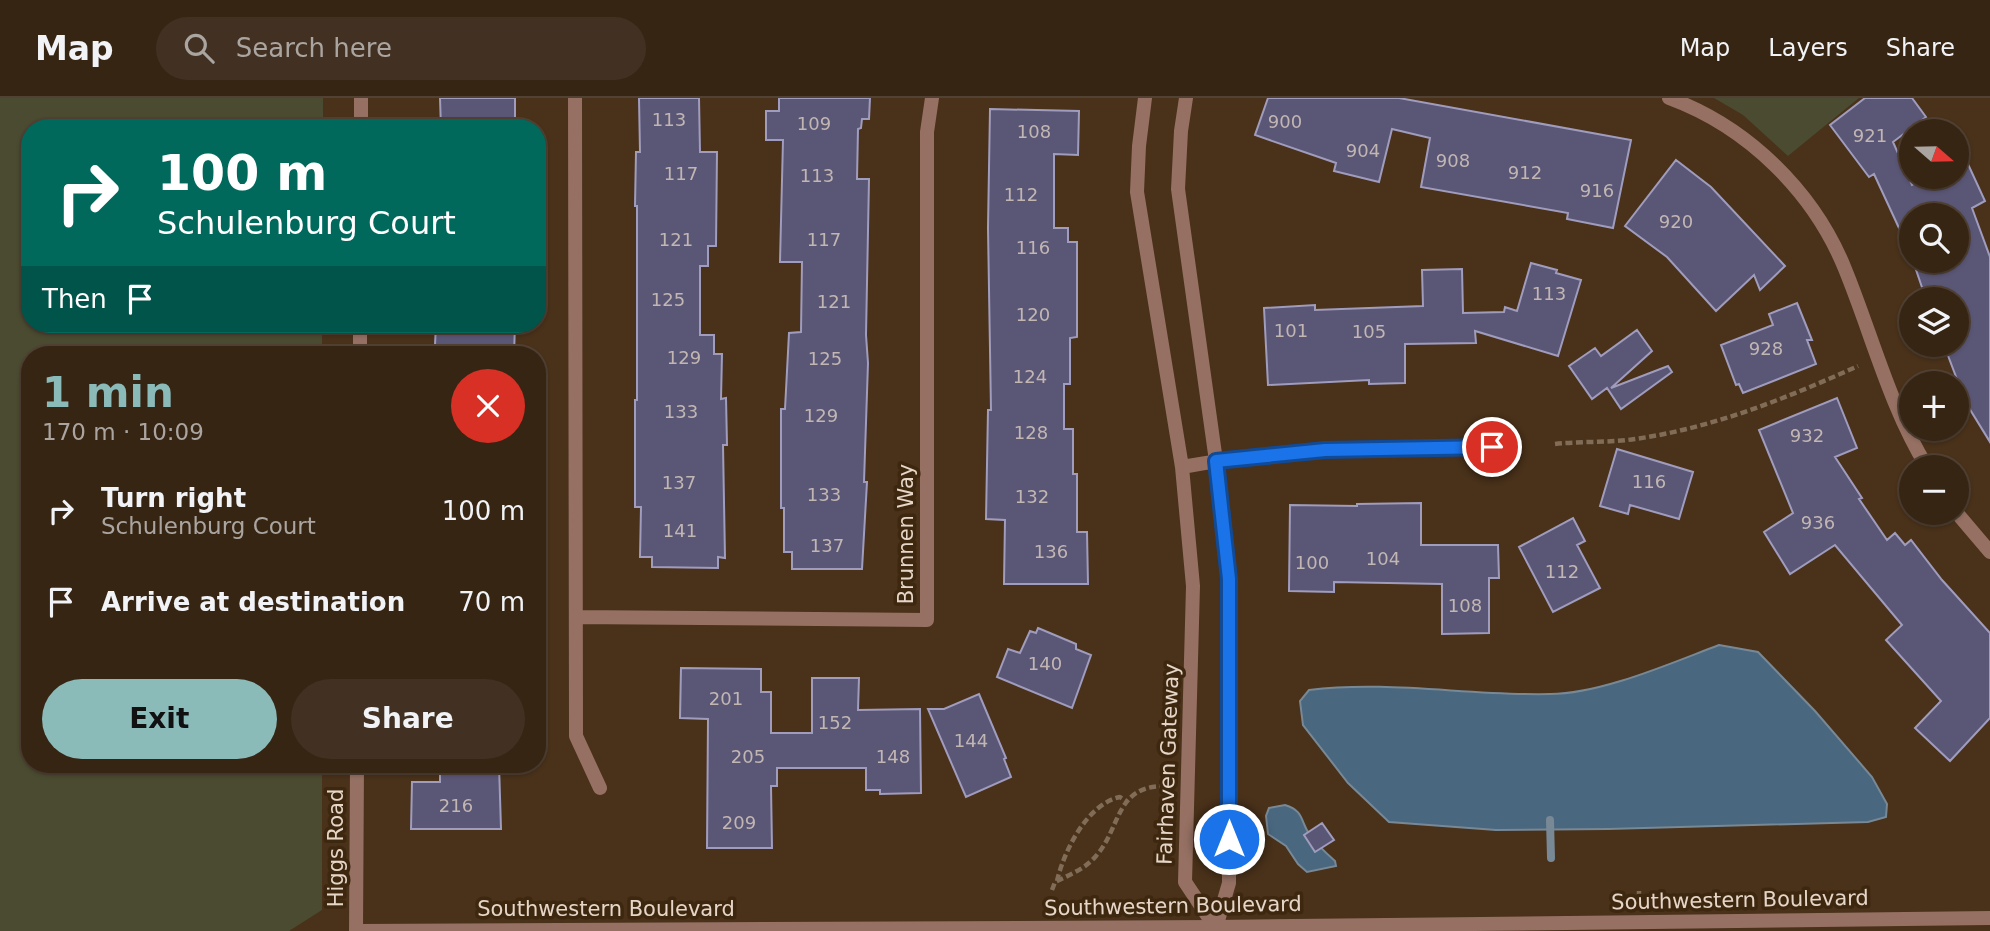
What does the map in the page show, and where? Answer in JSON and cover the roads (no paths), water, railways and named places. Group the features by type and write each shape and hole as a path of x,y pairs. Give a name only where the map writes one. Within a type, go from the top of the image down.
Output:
{"street":[{"path":"361,98 361,119"},
{"path":"575,98 576,736 600,788"},
{"name":"Brunnen Way","path":"576,617 928,620 927,132 932,98"},
{"name":"Fairhaven Gateway","path":"1145,98 1139,146 1138,192 1182,467 1194,586 1185,883 1215,929"},
{"path":"1185,98 1178,189 1216,461 1229,579 1229,883 1215,929"},
{"path":"1669,98 1704,114 1743,138 1774,165 1811,206 1844,266 1905,427 1920,455"},
{"path":"1182,467 1325,450 1492,447"},
{"path":"1967,525 1990,552"},
{"name":"Higgs Road","path":"356,931 357,773"},
{"name":"Southwestern Boulevard","path":"356,931 1215,929 1990,918"}],"water":[{"path":"1719,645 1758,652 1815,711 1872,777 1887,804 1886,817 1868,822 1608,829 1496,830 1389,822 1348,783 1303,725 1300,701 1309,690 1399,687 1520,694 1570,693 1636,676"},
{"path":"1285,805 1296,810 1310,835 1335,861 1336,866 1307,872 1286,846 1268,834 1266,816 1269,808"}],"waterway":[{"path":"1550,820 1551,858"}]}
